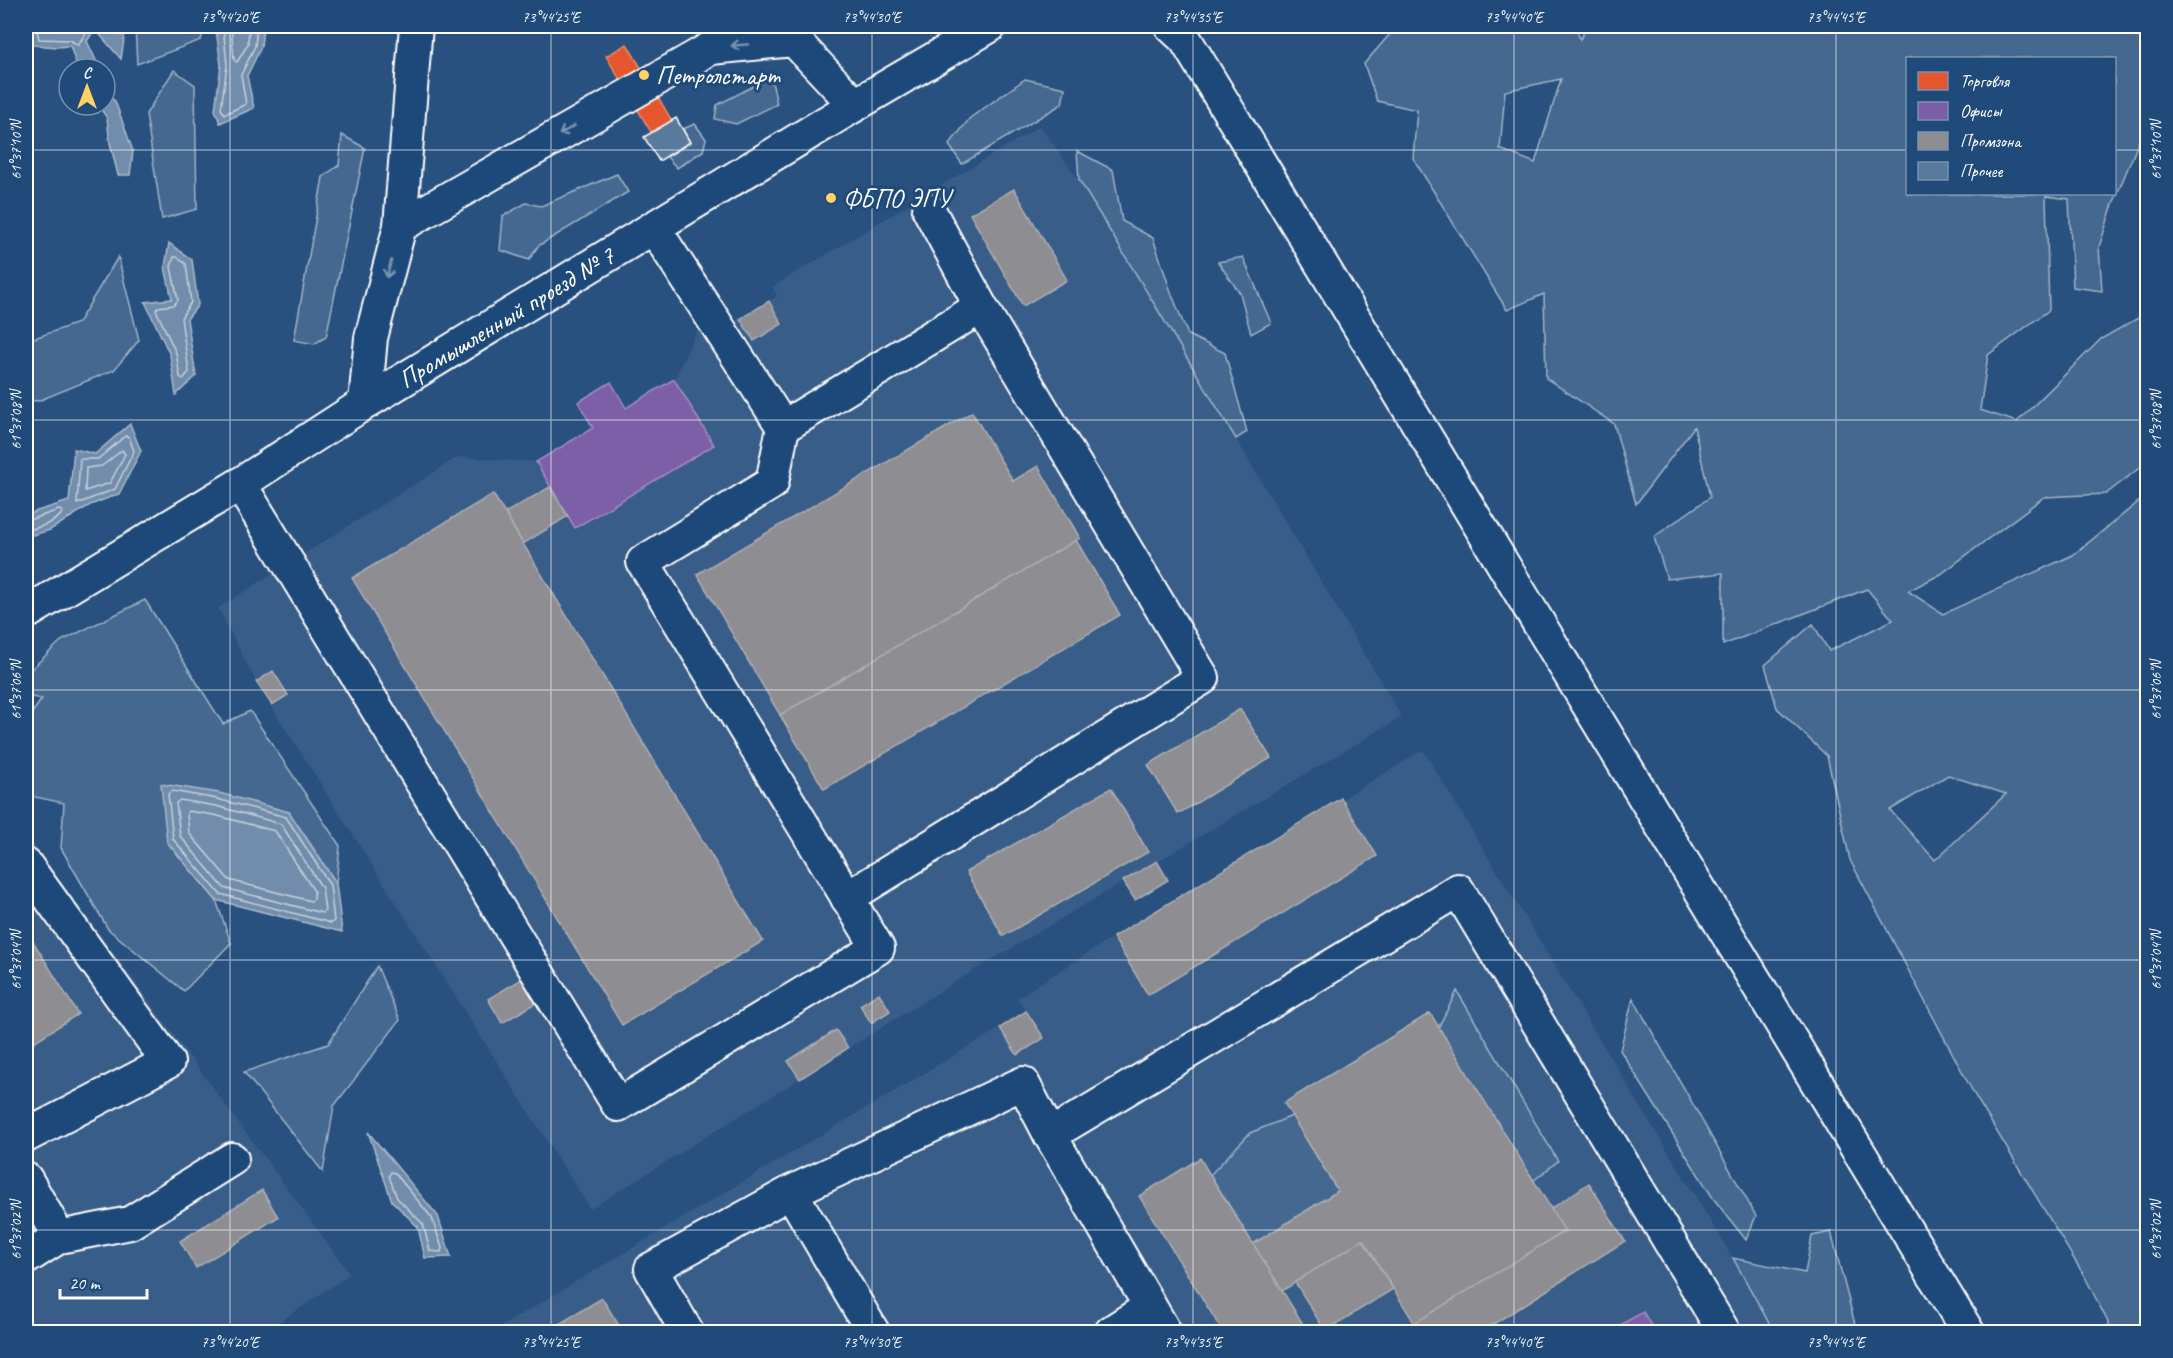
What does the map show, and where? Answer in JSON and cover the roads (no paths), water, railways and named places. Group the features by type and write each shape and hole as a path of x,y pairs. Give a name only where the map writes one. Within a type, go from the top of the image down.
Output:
{"street":[{"path":"365,403 371,338 400,226 416,26"},
{"name":"Промышленный проезд № 7","path":"26,613 240,484 365,403 855,105 990,26"},
{"path":"1171,26 1185,39 1968,1332"},
{"path":"400,226 711,48 788,33 855,105"},
{"path":"847,898 1203,678 981,307 929,210"},
{"path":"240,484 618,1106 878,948 643,562 772,483 783,427 654,228"},
{"path":"783,427 981,307"},
{"path":"26,865 168,1062 26,1136"},
{"path":"1050,1135 1458,890 1724,1332"},
{"path":"687,1332 651,1269 790,1192 1023,1083 1050,1135 1158,1320 1111,1332"},
{"path":"26,1258 58,1237 130,1222 232,1159"},
{"path":"26,1179 58,1237"},
{"path":"790,1192 873,1332"}],"water":[{"path":"30,26 79,28 81,26 126,26 121,59 95,29 87,41 94,57 74,57 70,46 33,45"},
{"path":"218,26 263,26 261,47 247,76 254,108 220,123 215,110 221,65 216,30"},
{"path":"117,107 133,151 130,175 118,175 107,118 117,117"},
{"path":"169,243 192,260 198,305 187,319 196,376 176,395 170,355 145,302 172,299 165,267"},
{"path":"130,424 141,451 119,494 90,505 50,530 26,537 26,517 34,512 69,501 74,449 95,454"},
{"path":"161,784 219,793 289,812 336,883 342,932 216,900 167,842"},
{"path":"368,1132 438,1216 451,1257 425,1258 418,1227 392,1201"}],"place":[{"name":"Петролстарт","path":"644,75"},
{"name":"ФБПО ЭПУ","path":"831,198"}]}
